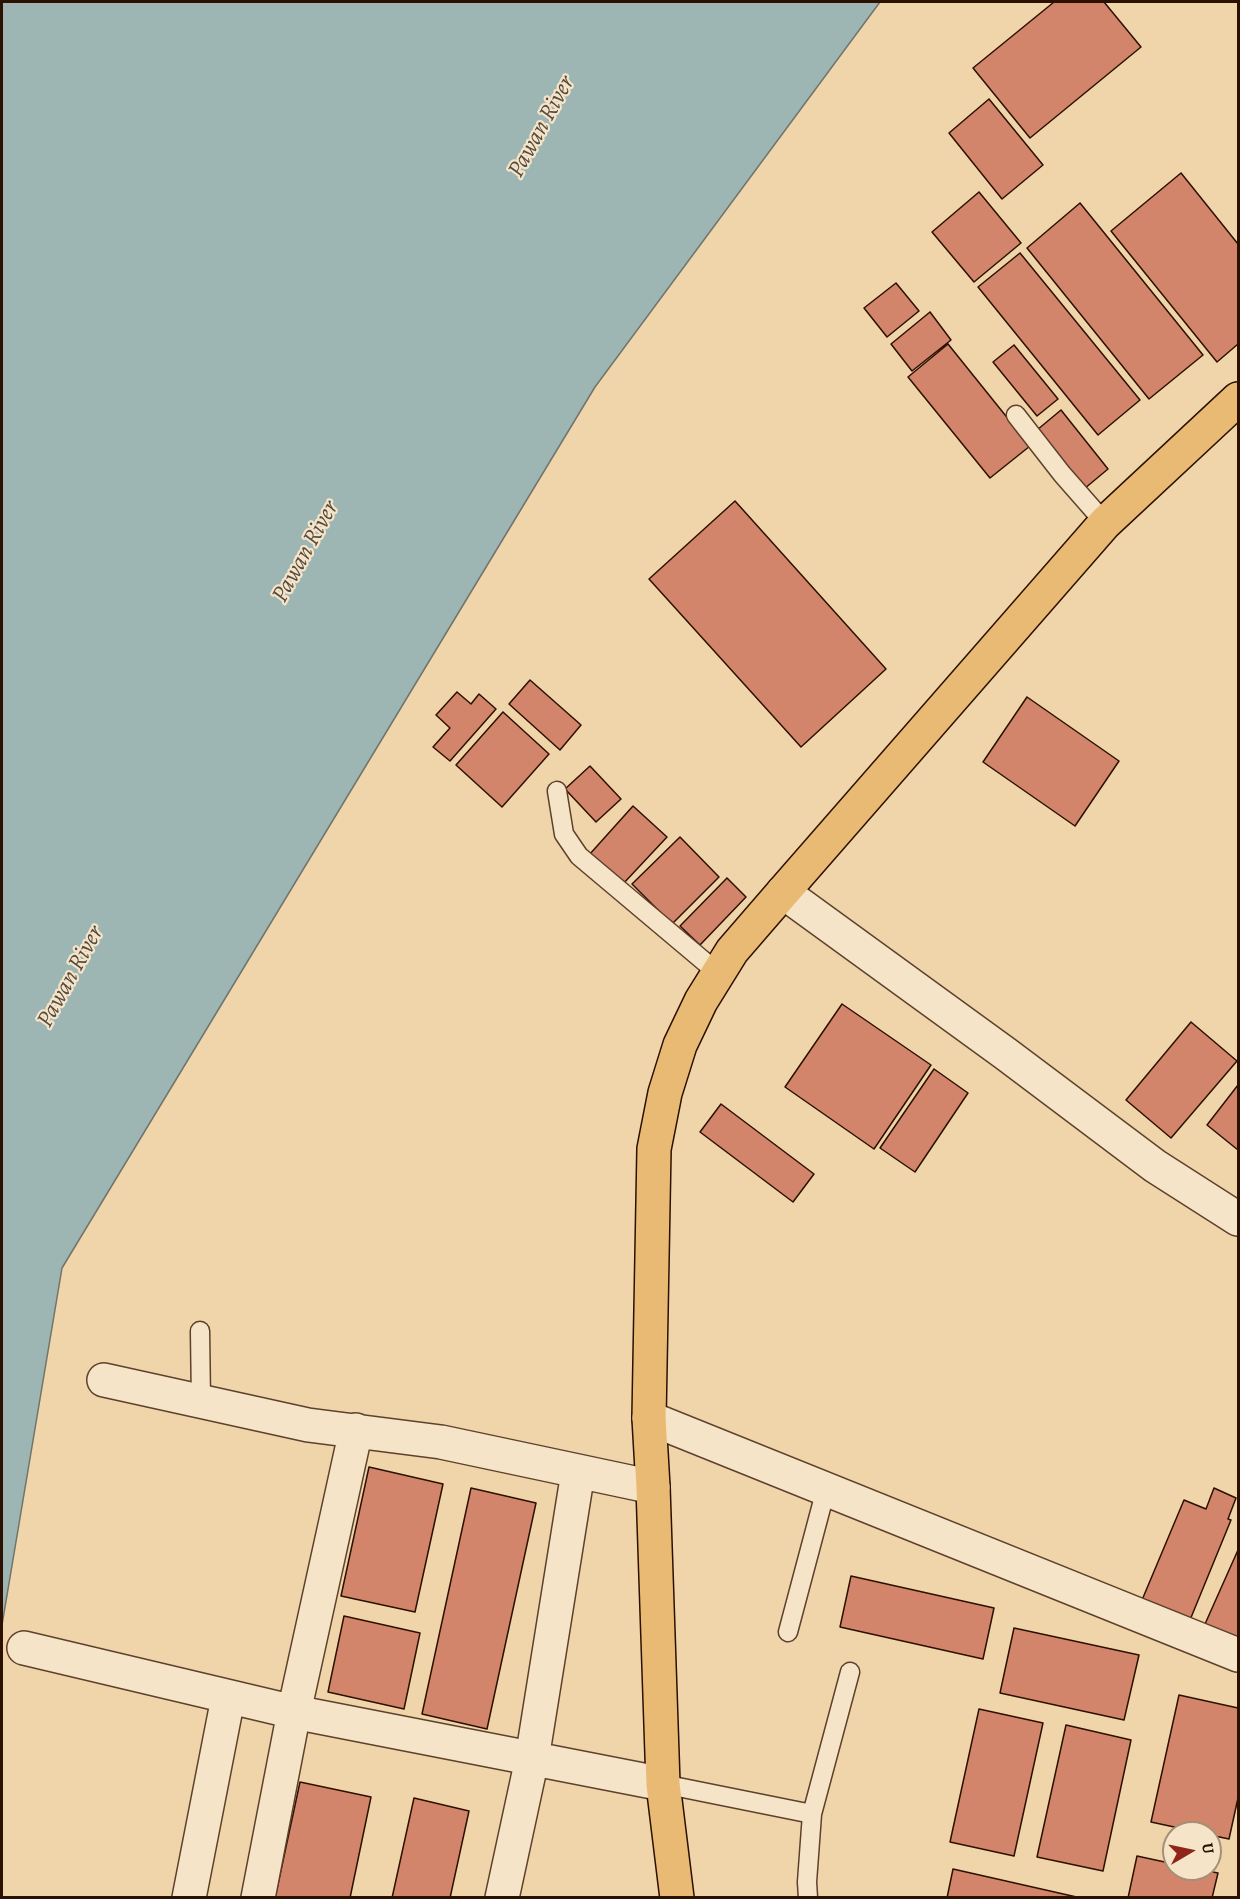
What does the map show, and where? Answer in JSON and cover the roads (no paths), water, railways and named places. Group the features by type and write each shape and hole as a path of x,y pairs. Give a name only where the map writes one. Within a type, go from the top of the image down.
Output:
{"main road":[{"path":"677,1898 663,1784 654,1487 649,1418 654,1149 664,1093 680,1045 701,1001 732,951 783,892 1105,523 1239,399"}],"street":[{"path":"783,892 1006,1053 1155,1167 1239,1219"},
{"path":"104,1380 308,1425 441,1442 654,1487"},
{"path":"649,1418 1239,1655"},
{"path":"258,1898 294,1712 356,1430"},
{"path":"502,1898 532,1760 578,1472"},
{"path":"24,1648 228,1698 532,1760 663,1784"},
{"path":"189,1898 228,1698"}],"lane":[{"path":"1016,415 1062,474 1105,523"},
{"path":"557,791 564,834 579,856 718,973"},
{"path":"200,1331 201,1402"},
{"path":"788,1632 826,1489"},
{"path":"808,1898 812,1814 850,1672"},
{"path":"663,1784 812,1814"}],"water":[{"name":"Pawan River","path":"2,2 880,2 595,387 62,1268 2,1625"}]}
